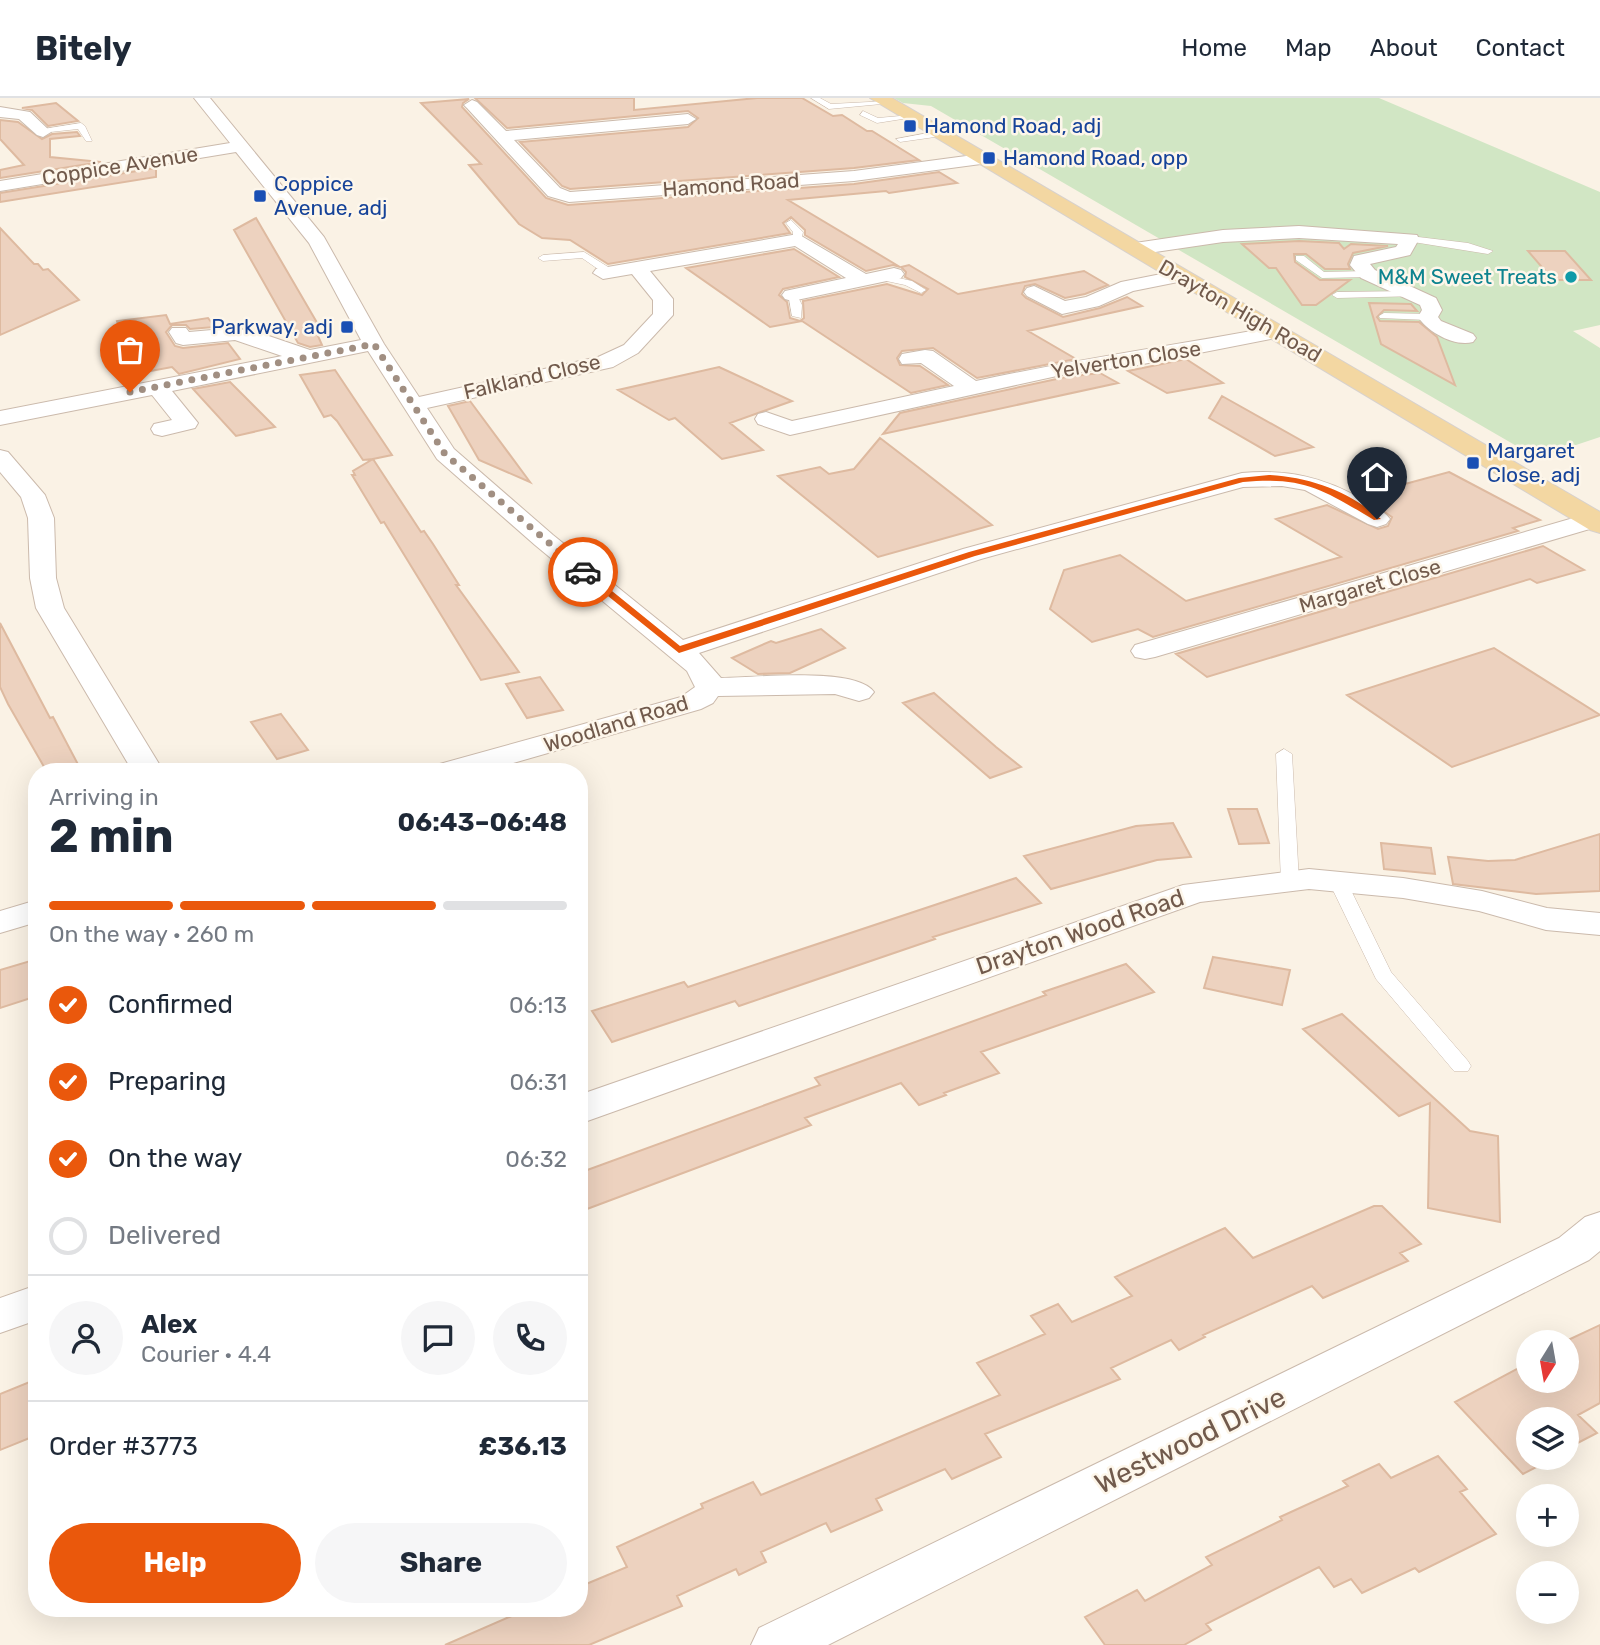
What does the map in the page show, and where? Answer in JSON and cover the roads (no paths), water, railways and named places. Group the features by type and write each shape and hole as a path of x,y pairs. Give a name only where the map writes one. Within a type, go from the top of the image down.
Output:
{"main road":[{"name":"Drayton High Road","path":"884,101 1279,332 1452,439 1597,522"}],"street":[{"name":"Woodland Road","path":"202,98 317,241 374,344 445,454 544,540 679,650 706,676 709,687 703,697 691,704 480,763"},
{"name":"Hamond Road","path":"472,105 505,136 554,192 569,197 854,177 981,159"},
{"path":"0,112 24,116 42,131"},
{"path":"505,136 688,119"},
{"name":"Coppice Avenue","path":"0,186 240,146"},
{"path":"606,273 795,232 879,277"},
{"path":"1135,249 1223,236 1299,232 1410,239 1403,251 1361,260 1360,265 1368,274 1429,302 1432,310 1428,317 1434,325 1466,338"},
{"name":"Falkland Close","path":"412,405 605,362 632,349 663,315 663,299 636,267"},
{"path":"1034,292 1069,312 1128,286 1181,276"},
{"path":"792,295 879,277"},
{"path":"179,332 183,339 234,334 253,337 281,349 310,356"},
{"name":"Yelverton Close","path":"766,419 797,433 972,388 1066,368 1132,360 1279,332"},
{"path":"0,418 374,344"},
{"path":"925,356 972,388"},
{"path":"156,387 197,421 162,429"},
{"path":"0,457 33,495 41,518 43,578 50,608 144,763"},
{"path":"679,650 972,554 1242,480 1269,477 1295,479 1325,488 1377,519"},
{"path":"1325,488 1355,480"},
{"name":"Margaret Close","path":"1145,651 1597,522"},
{"path":"709,687 838,685 859,692"},
{"name":"Drayton Wood Road","path":"588,1107 1195,892 1309,879 1469,899 1546,919 1600,924"},
{"path":"0,922 28,913"},
{"name":"Westwood Drive","path":"777,1645 1562,1255 1600,1228"},
{"path":"0,1315 28,1306"}],"lane":[{"path":"815,98 829,107 884,101"},
{"path":"863,113 877,121 911,117"},
{"path":"42,131 80,126 89,139"},
{"path":"901,139 939,134"},
{"path":"1410,239 1488,251"},
{"path":"543,258 584,255 606,273"},
{"path":"1300,258 1322,275 1368,274"},
{"path":"879,277 908,283 921,290"},
{"path":"1337,295 1415,294"},
{"path":"792,295 797,305 797,316"},
{"path":"1384,316 1428,317"},
{"path":"1284,754 1290,882"},
{"path":"1338,882 1383,975 1461,1066"}],"place":[{"name":"Hamond Road, adj","path":"910,126"},
{"name":"Hamond Road, opp","path":"989,158"},
{"name":"Coppice Avenue, adj","path":"260,196"},
{"name":"M&M Sweet Treats","path":"1571,277"},
{"name":"Parkway, adj","path":"347,327"},
{"name":"Margaret Close, adj","path":"1473,463"}]}
